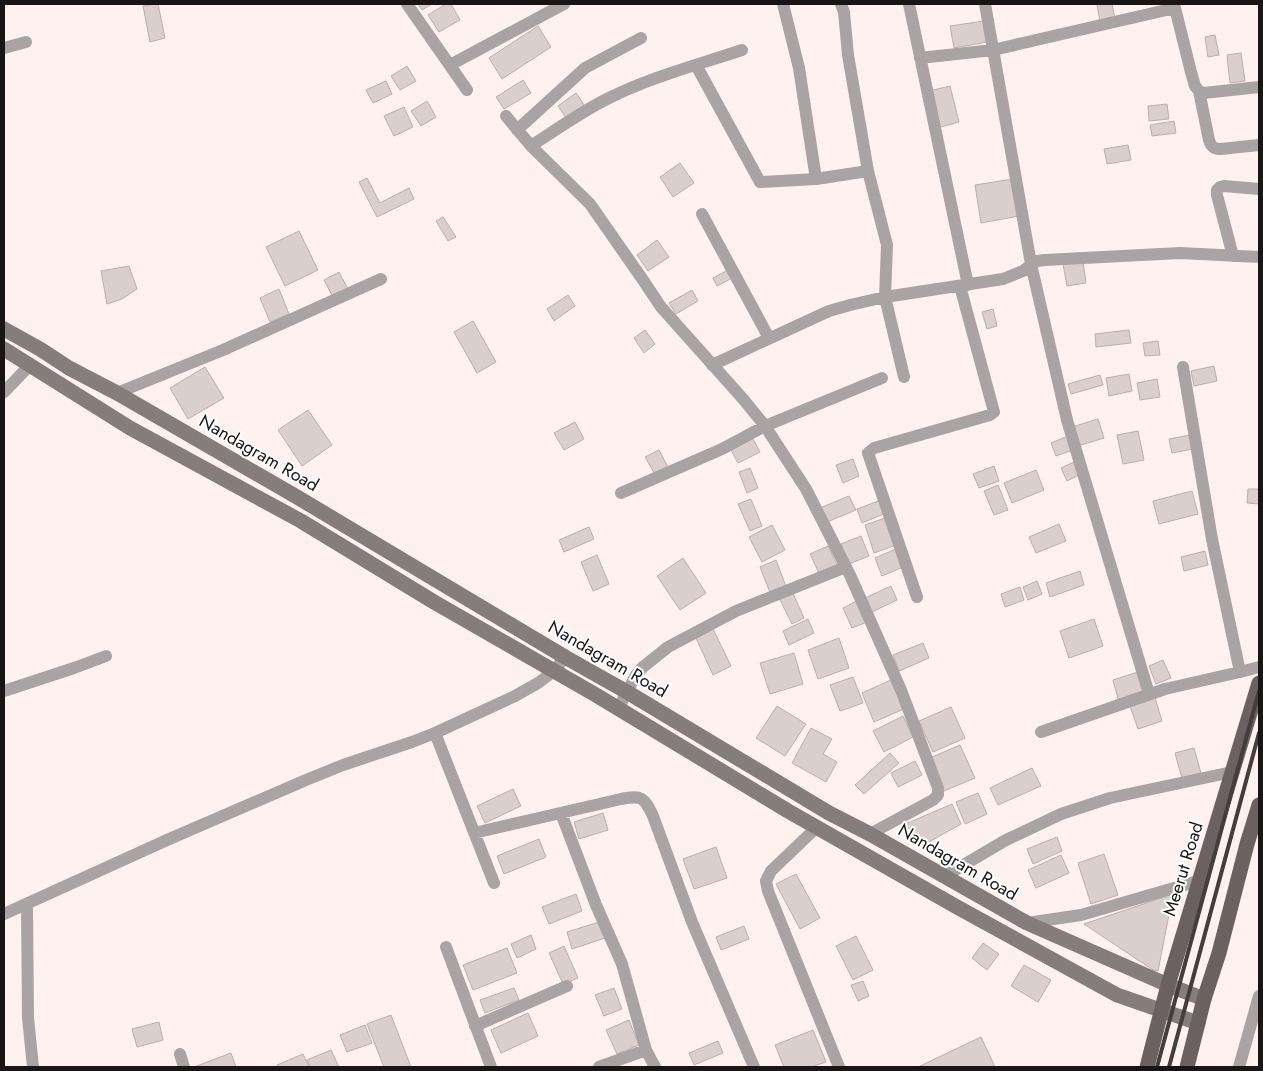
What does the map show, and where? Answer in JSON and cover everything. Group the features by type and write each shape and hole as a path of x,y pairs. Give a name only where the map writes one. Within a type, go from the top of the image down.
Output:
{"main road":[{"name":"Meerut Road","path":"1148,1067 1168,985 1259,683"},
{"path":"1187,1067 1204,999 1219,952 1259,805"}],"street":[{"path":"407,4 467,90"},
{"path":"450,65 564,4"},
{"path":"783,4 799,68 816,179"},
{"path":"841,4 844,12 848,55 868,171 887,245 885,297 904,376"},
{"path":"909,4 964,286 994,412 990,415 874,448 868,453 917,597"},
{"path":"985,4 1031,264 1067,420 1149,694"},
{"path":"920,58 993,50 1174,6 1195,86 1199,91 1212,147 1221,149 1259,145"},
{"path":"517,130 585,68 641,38"},
{"path":"4,48 26,42"},
{"path":"530,146 608,98 657,78 742,50"},
{"path":"696,65 760,182 816,179 868,171"},
{"path":"1199,91 1213,92 1259,87"},
{"path":"506,116 530,146 590,204 661,307 765,426 806,489 846,567 901,690 938,788 938,795 933,800 870,834"},
{"path":"1233,256 1217,190 1224,186 1259,189"},
{"path":"702,214 769,338"},
{"path":"712,365 830,311 885,297 1003,279 1022,271 1038,261 1180,253 1259,257"},
{"path":"118,394 223,350 381,279"},
{"name":"Nandagram Road","path":"4,329 40,349 68,368 224,454 830,813 945,876 1027,924 1204,999"},
{"path":"4,349 130,428 301,521 434,602 618,708 817,828 1117,995 1198,1023"},
{"path":"4,392 30,365"},
{"path":"1183,366 1212,539 1240,672"},
{"path":"621,493 722,449 765,426 882,378"},
{"path":"213,473 224,454"},
{"path":"618,708 636,675 668,647 736,611 846,567"},
{"path":"4,690 106,656"},
{"path":"4,914 167,840 343,764 435,733 515,696 538,683 554,671 565,657"},
{"path":"1041,732 1164,689 1259,666"},
{"path":"435,733 494,883"},
{"path":"945,876 1006,840 1061,814 1110,798 1232,772"},
{"path":"474,833 636,796 647,802 692,922 754,1067"},
{"path":"561,813 596,905 622,964 646,1050 655,1067"},
{"path":"817,828 771,871 766,881 768,891 839,1067"},
{"path":"1027,924 1081,915 1198,882"},
{"path":"27,904 28,1018 33,1067"},
{"path":"446,947 491,1067"},
{"path":"475,1026 566,986"},
{"path":"1239,1067 1259,996"},
{"path":"600,1067 646,1050"},
{"path":"180,1054 184,1067"}],"building":[{"path":"158,4 165,38 150,42 143,6"},
{"path":"418,4 432,4 422,10"},
{"path":"446,4 451,4 460,20 439,32 428,15"},
{"path":"1097,4 1112,4 1115,19 1100,22"},
{"path":"984,21 987,42 954,48 950,26"},
{"path":"538,26 551,47 502,79 489,58"},
{"path":"1215,35 1219,55 1208,57 1205,37"},
{"path":"1241,53 1245,81 1230,83 1227,55"},
{"path":"407,66 416,81 400,90 391,76"},
{"path":"523,80 531,93 504,109 496,97"},
{"path":"386,81 392,94 373,103 366,90"},
{"path":"950,86 959,122 937,128 929,91"},
{"path":"576,93 587,109 568,121 558,106"},
{"path":"427,101 436,117 421,126 411,111"},
{"path":"1167,104 1169,119 1149,121 1148,106"},
{"path":"404,107 413,127 394,136 384,116"},
{"path":"1174,121 1176,133 1152,136 1150,125"},
{"path":"1128,145 1131,160 1107,164 1104,149"},
{"path":"680,163 694,183 673,197 660,177"},
{"path":"367,178 380,203 409,188 414,199 377,217 359,182"},
{"path":"1013,179 1019,216 981,223 975,185"},
{"path":"443,217 456,237 448,241 436,221"},
{"path":"299,231 318,270 285,286 266,247"},
{"path":"657,240 669,257 648,271 637,255"},
{"path":"1083,261 1086,283 1067,286 1063,264"},
{"path":"129,266 137,289 122,299 107,304 101,271"},
{"path":"728,270 732,278 717,286 713,278"},
{"path":"339,272 349,291 334,299 324,280"},
{"path":"279,289 289,314 270,322 260,298"},
{"path":"692,290 698,301 676,314 669,303"},
{"path":"568,295 575,306 554,321 547,309"},
{"path":"993,309 997,326 987,329 982,312"},
{"path":"473,321 496,362 477,373 454,332"},
{"path":"645,330 655,344 644,353 634,338"},
{"path":"1129,330 1131,343 1096,347 1095,334"},
{"path":"1158,341 1160,355 1145,356 1143,343"},
{"path":"1214,366 1217,381 1194,386 1191,371"},
{"path":"205,367 224,398 188,419 170,388"},
{"path":"1129,374 1132,391 1109,396 1106,378"},
{"path":"1100,375 1103,385 1071,394 1068,384"},
{"path":"1157,379 1160,397 1140,400 1137,383"},
{"path":"308,410 332,445 302,466 278,430"},
{"path":"1098,419 1104,438 1078,446 1072,427"},
{"path":"575,422 584,439 564,450 554,433"},
{"path":"1138,431 1144,460 1123,464 1117,435"},
{"path":"1190,435 1193,449 1172,453 1169,439"},
{"path":"1068,436 1073,450 1056,456 1051,443"},
{"path":"752,437 760,452 738,463 730,448"},
{"path":"659,450 670,471 657,478 645,457"},
{"path":"853,459 859,476 843,483 836,465"},
{"path":"1076,461 1083,473 1067,481 1061,468"},
{"path":"994,466 999,481 979,488 973,474"},
{"path":"750,468 758,488 747,493 739,472"},
{"path":"1036,470 1044,490 1012,503 1004,483"},
{"path":"998,485 1008,510 994,515 984,491"},
{"path":"1248,489 1259,489 1259,504 1247,503"},
{"path":"1192,491 1198,514 1159,524 1153,501"},
{"path":"849,496 856,510 827,522 820,508"},
{"path":"751,499 762,526 750,531 738,504"},
{"path":"881,500 886,513 862,523 857,509"},
{"path":"885,518 896,545 874,553 865,525"},
{"path":"1059,524 1066,541 1036,553 1029,537"},
{"path":"772,525 785,550 762,562 749,537"},
{"path":"589,527 594,539 564,552 559,540"},
{"path":"861,536 869,556 849,564 841,544"},
{"path":"828,546 837,565 819,573 810,554"},
{"path":"896,549 903,567 882,576 875,558"},
{"path":"1205,551 1208,565 1184,571 1181,557"},
{"path":"597,555 609,584 593,591 581,562"},
{"path":"683,558 706,593 680,610 657,576"},
{"path":"776,560 787,589 771,595 760,567"},
{"path":"1080,571 1084,585 1050,597 1046,583"},
{"path":"1037,581 1042,594 1028,600 1023,587"},
{"path":"891,586 897,600 872,612 865,598"},
{"path":"1020,587 1024,600 1005,607 1001,594"},
{"path":"792,591 804,618 792,624 779,598"},
{"path":"857,601 867,622 852,628 843,608"},
{"path":"808,619 814,633 789,645 783,631"},
{"path":"1094,619 1103,646 1069,658 1060,631"},
{"path":"713,629 731,666 713,675 696,638"},
{"path":"839,638 849,668 818,679 808,650"},
{"path":"923,643 929,658 899,671 893,655"},
{"path":"794,653 803,684 770,694 760,663"},
{"path":"1163,660 1171,678 1156,684 1149,666"},
{"path":"1141,671 1147,693 1119,702 1113,680"},
{"path":"853,677 863,703 840,711 830,685"},
{"path":"891,680 904,709 874,722 862,693"},
{"path":"1154,695 1162,721 1138,729 1129,703"},
{"path":"777,706 806,724 785,756 756,738"},
{"path":"951,707 965,738 933,752 919,721"},
{"path":"903,716 913,737 884,752 873,731"},
{"path":"811,728 832,739 823,754 837,762 826,782 792,763"},
{"path":"960,745 975,778 944,791 930,758"},
{"path":"1194,748 1201,773 1182,778 1175,753"},
{"path":"890,753 899,763 864,794 855,785"},
{"path":"915,761 922,775 898,787 891,773"},
{"path":"1032,768 1041,786 998,805 990,788"},
{"path":"513,789 521,806 485,823 477,806"},
{"path":"978,793 987,814 965,824 956,802"},
{"path":"952,804 961,824 929,842 903,825"},
{"path":"603,813 608,830 579,839 574,822"},
{"path":"1057,837 1062,851 1033,864 1027,849"},
{"path":"539,839 546,857 504,874 497,856"},
{"path":"716,847 727,878 694,889 683,859"},
{"path":"1104,854 1118,895 1091,904 1078,863"},
{"path":"1061,855 1069,873 1036,888 1028,870"},
{"path":"796,874 820,918 800,929 776,884"},
{"path":"576,894 582,911 549,924 542,907"},
{"path":"1173,894 1158,971 1153,970 1084,924"},
{"path":"599,922 605,938 572,949 567,932"},
{"path":"744,926 749,939 721,950 716,937"},
{"path":"531,935 536,949 517,958 511,944"},
{"path":"856,936 873,970 853,980 836,946"},
{"path":"983,943 999,954 987,970 972,958"},
{"path":"564,946 578,978 563,984 549,953"},
{"path":"507,948 517,973 473,990 463,965"},
{"path":"1024,965 1051,980 1038,1002 1011,986"},
{"path":"863,981 869,996 858,1001 851,985"},
{"path":"514,988 519,1000 485,1013 480,1000"},
{"path":"614,988 622,1009 604,1016 595,995"},
{"path":"528,1013 538,1036 501,1053 491,1030"},
{"path":"391,1015 411,1067 384,1067 367,1024"},
{"path":"629,1020 639,1045 617,1054 606,1030"},
{"path":"159,1022 163,1040 137,1047 132,1029"},
{"path":"365,1025 372,1043 347,1052 340,1035"},
{"path":"813,1030 826,1062 811,1067 784,1067 775,1045"},
{"path":"981,1037 995,1067 918,1067"},
{"path":"718,1041 723,1053 694,1065 689,1053"},
{"path":"331,1050 339,1067 310,1067 307,1060"},
{"path":"231,1053 236,1067 194,1067"},
{"path":"303,1054 309,1067 278,1067 277,1065"}],"railway":[{"path":"1157,1067 1259,691"},
{"path":"1169,1067 1259,733"}]}
